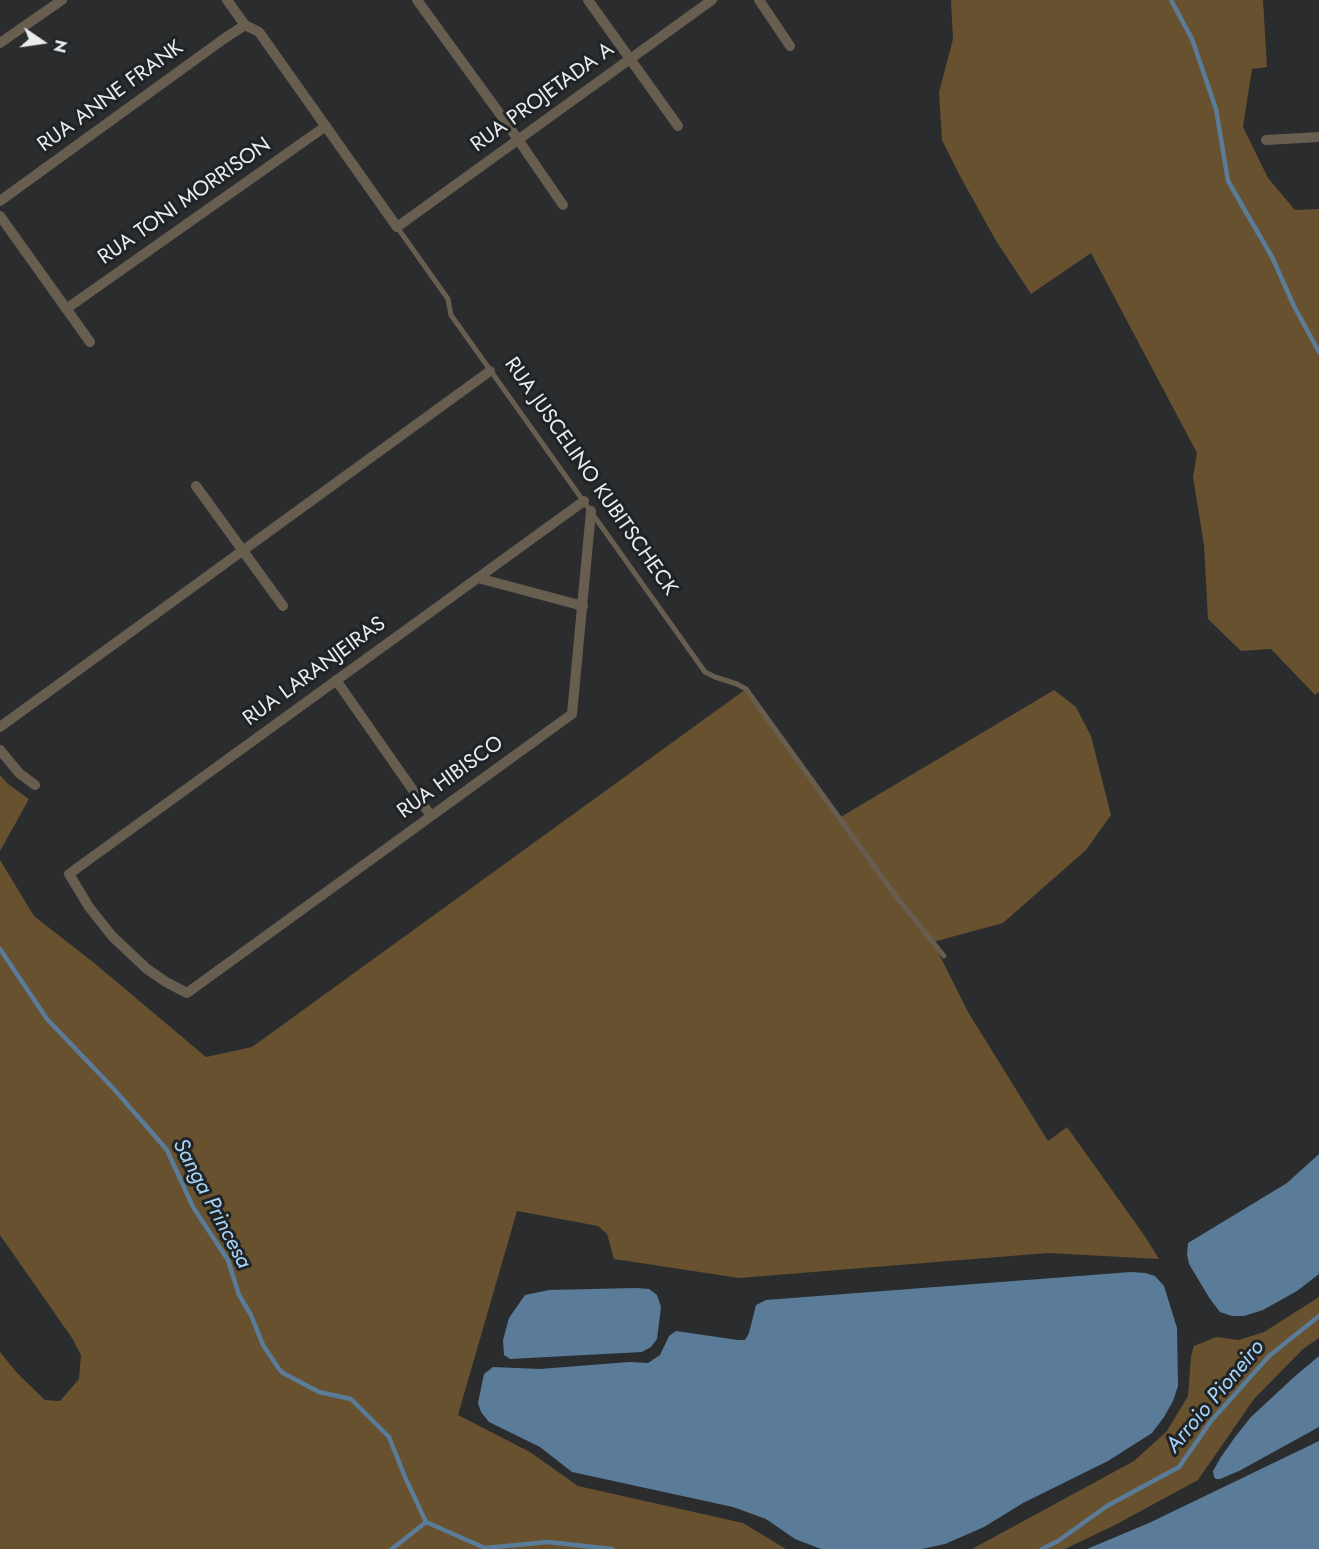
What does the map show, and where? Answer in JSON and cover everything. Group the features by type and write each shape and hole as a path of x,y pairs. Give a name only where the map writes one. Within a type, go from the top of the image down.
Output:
{"street":[{"path":"0,44 62,0"},
{"name":"RUA JUSCELINO KUBITSCHECK","path":"227,0 245,25 259,32 397,227"},
{"path":"417,0 563,205"},
{"path":"588,0 678,126"},
{"name":"RUA PROJETADA A","path":"397,227 712,0"},
{"path":"759,0 790,46"},
{"name":"RUA ANNE FRANK","path":"0,201 245,25"},
{"name":"RUA TONI MORRISON","path":"66,309 326,126"},
{"path":"1266,140 1319,137"},
{"path":"0,216 90,342"},
{"path":"0,727 490,371"},
{"path":"196,486 283,606"},
{"name":"RUA LARANJEIRAS","path":"187,993 147,969 112,936 89,907 69,874 584,501"},
{"name":"RUA HIBISCO","path":"187,993 572,714 591,511"},
{"path":"478,578 583,606"},
{"path":"336,680 431,816"},
{"path":"0,750 19,773 35,785"}],"lane":[{"name":"RUA JUSCELINO KUBITSCHECK","path":"397,227 448,299 451,315 705,672 746,689 895,895 944,956"}],"shaded area":[{"path":"951,0 1263,0 1267,67 1252,69 1243,127 1268,178 1295,210 1319,209 1319,692 1315,695 1271,649 1241,651 1208,619 1204,545 1193,477 1197,453 1091,253 1031,294 995,239 960,176 942,140 939,92 953,39"},
{"path":"746,689 839,818 1054,690 1076,707 1091,736 1111,815 1086,850 1003,923 933,942 968,1012 1048,1141 1067,1127 1159,1259 1048,1253 739,1278 614,1259 607,1234 598,1226 517,1211 458,1415 530,1452 578,1486 743,1523 786,1549 0,1549 0,1352 17,1373 45,1400 60,1401 79,1379 81,1355 72,1338 0,1235 0,860 34,916 93,962 206,1057 252,1047"},
{"path":"0,775 8,784 29,799 0,851"},
{"path":"1319,1297 1319,1338 1303,1349 1254,1399 1198,1480 1065,1549 972,1549 1134,1461 1167,1431 1188,1396 1194,1346 1216,1337 1239,1340 1264,1332"}],"water":[{"path":"1319,1154 1319,1274 1297,1291 1263,1310 1244,1316 1232,1316 1220,1312 1189,1264 1188,1243 1287,1183"},
{"path":"1131,1272 1155,1276 1164,1286 1177,1328 1178,1386 1173,1401 1152,1433 1108,1461 1023,1503 984,1527 945,1544 922,1549 821,1549 795,1539 766,1519 733,1507 572,1472 540,1447 489,1422 481,1412 478,1403 484,1374 493,1367 540,1369 629,1362 648,1363 660,1355 669,1336 676,1331 745,1340 756,1305 766,1300"},
{"path":"649,1289 657,1295 661,1307 657,1339 651,1347 642,1352 510,1359 504,1355 503,1340 509,1318 525,1295 549,1290"},
{"path":"1319,1356 1319,1427 1239,1471 1216,1479 1213,1471 1251,1417"},
{"path":"1319,1441 1319,1549 1087,1549 1149,1523"}],"waterway":[{"path":"1171,0 1192,39 1216,109 1228,181 1272,257 1294,306 1319,352"},
{"name":"Sanga Princesa","path":"0,949 47,1019 113,1088 167,1150 193,1207 228,1260 239,1295 251,1315 263,1345 279,1369 319,1392 351,1399 389,1437 426,1522"},
{"name":"Arroio Pioneiro","path":"1042,1549 1058,1541 1107,1506 1179,1467 1211,1421 1269,1356 1319,1316"},
{"name":"Arroio Pioneiro","path":"392,1549 426,1522 485,1548 548,1542 612,1549"}]}
